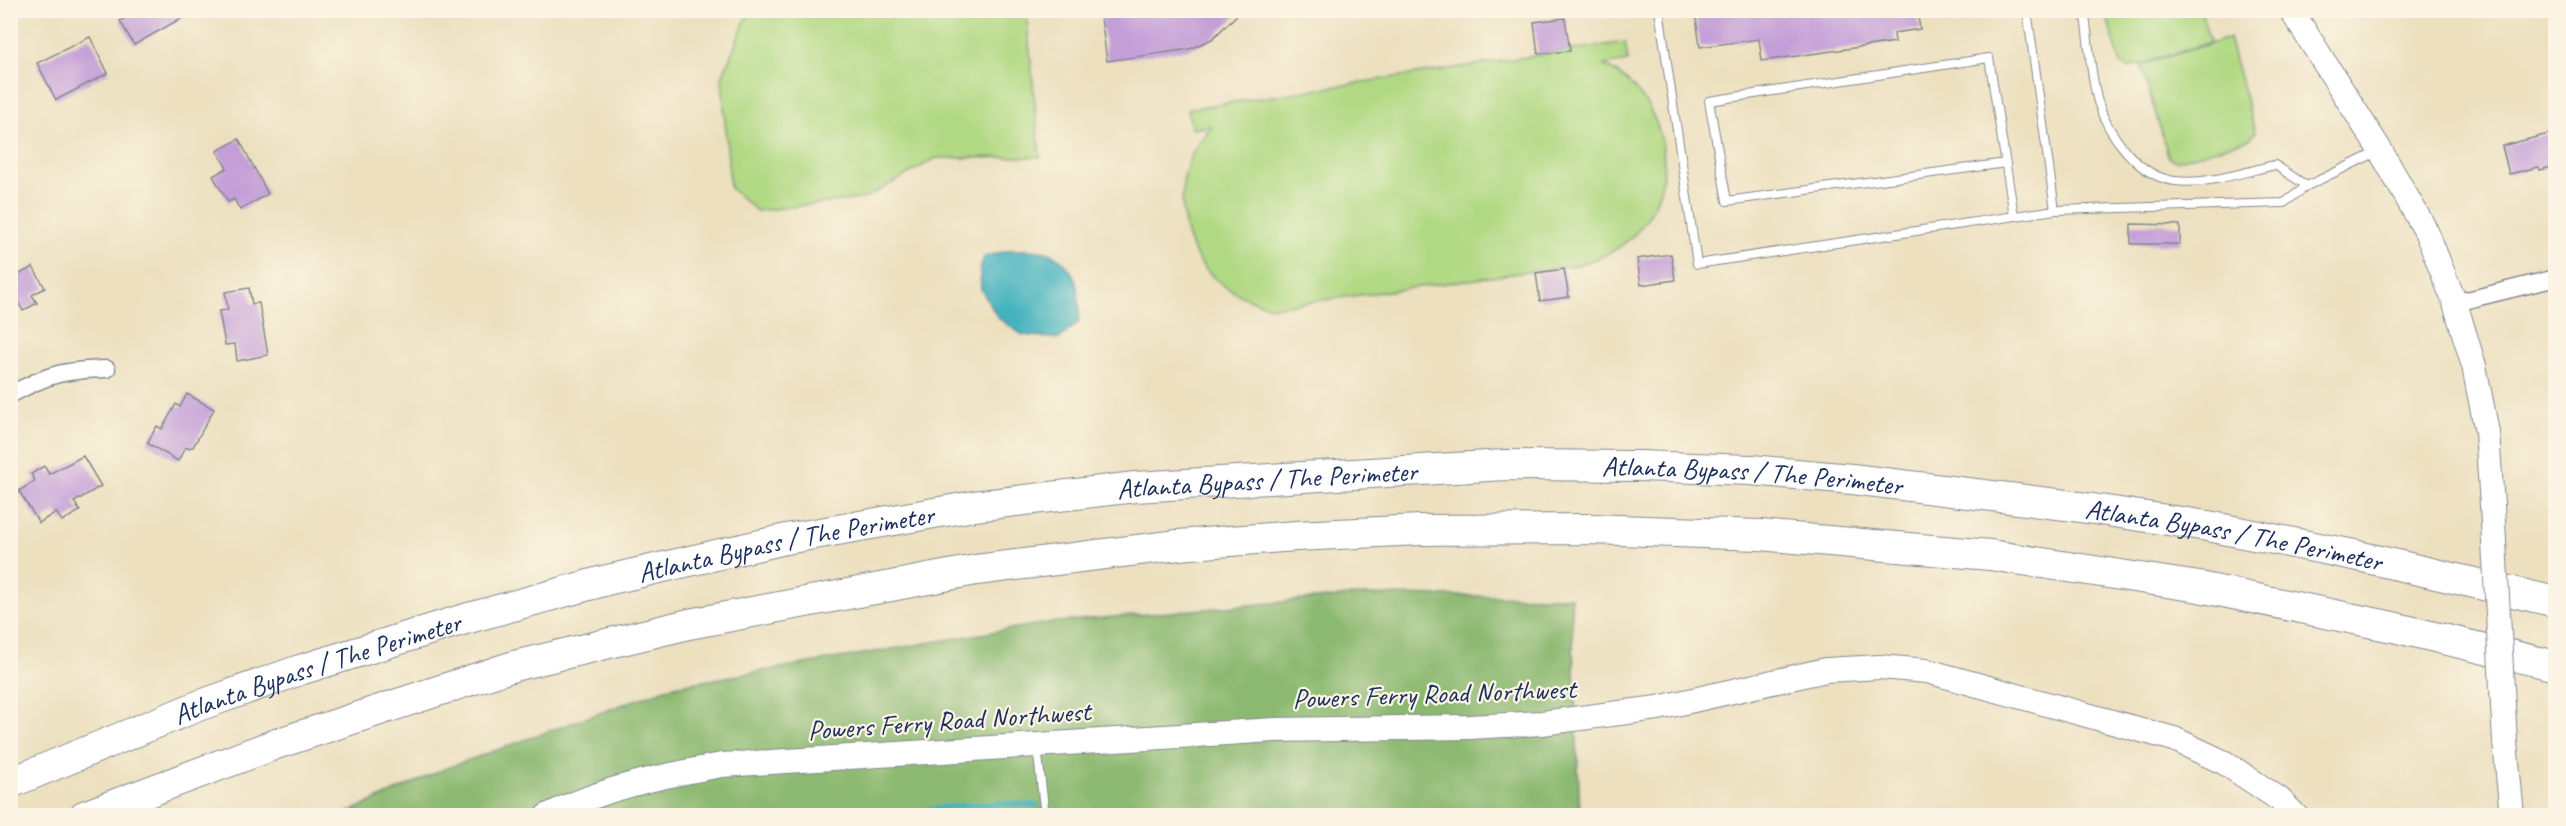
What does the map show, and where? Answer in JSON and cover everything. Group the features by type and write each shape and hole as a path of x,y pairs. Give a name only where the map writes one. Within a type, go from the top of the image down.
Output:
{"highway":[{"name":"Atlanta Bypass / The Perimeter","path":"10,783 198,706 300,670 458,621 607,580 786,539 974,506 1135,487 1505,465 1639,466 1761,471 1852,479 2042,502 2208,526 2354,555 2556,603"},
{"name":"Atlanta Bypass / The Perimeter","path":"84,816 276,744 514,666 689,624 976,570 1178,545 1296,536 1420,530 1602,530 1760,535 1990,555 2199,587 2393,627 2556,666"}],"street":[{"path":"2291,10 2380,150 2426,231 2456,303 2474,366 2487,432 2505,742 2512,816"},
{"path":"2456,303 2556,278"},
{"path":"10,395 37,380 71,369 107,369"},
{"name":"Powers Ferry Road Northwest","path":"548,816 568,805 642,779 722,765 1274,730 1470,727 1542,723 1658,708 1826,670 1880,667 1927,671 2174,739 2225,763 2279,799 2296,816"}],"lane":[{"path":"1659,10 1697,264 2055,210 2284,203 2307,186 2380,150"},
{"path":"2027,10 2055,210"},
{"path":"2084,10 2098,101 2110,128 2125,149 2146,171 2173,181 2202,181 2275,165 2307,186"},
{"path":"2006,163 1727,201 1709,101 1989,58 2006,163 2014,216"},
{"path":"1037,744 1045,816"}],"green space":[{"path":"749,11 1026,11 1040,157 936,158 866,198 757,211 730,188 722,77"},
{"path":"2105,11 2201,11 2210,42 2129,68 2121,64"},
{"path":"2229,38 2255,132 2250,139 2176,161 2169,158 2141,65"},
{"path":"1625,42 1628,61 1604,65 1625,79 1641,96 1653,116 1661,138 1664,161 1661,185 1654,207 1634,235 1620,247 1596,259 1578,265 1273,307 1238,294 1223,285 1210,274 1192,247 1183,210 1183,180 1195,149 1212,126 1191,129 1188,109"},
{"path":"1361,595 1571,597 1580,815 341,816 444,769 674,686 1046,623"}],"water":[{"path":"1010,250 1035,250 1049,253 1066,265 1072,273 1078,291 1079,322 1059,339 1023,335 998,318 981,289 980,270 984,257"}],"building":[{"path":"138,10 196,10 134,45 120,21"},
{"path":"1100,10 1242,10 1212,39 1190,49 1107,61"},
{"path":"1695,10 1917,10 1920,29 1894,33 1895,42 1762,61 1759,39 1700,47"},
{"path":"1565,18 1570,51 1538,54 1534,22"},
{"path":"90,37 108,73 56,100 37,63"},
{"path":"2556,132 2556,166 2540,170 2539,167 2509,174 2502,146"},
{"path":"239,139 268,194 240,210 234,199 228,202 213,176 227,168 217,151"},
{"path":"2131,224 2180,225 2180,244 2131,244"},
{"path":"1671,254 1675,280 1641,285 1637,259"},
{"path":"33,267 45,288 32,295 37,303 23,311 18,302 10,306 10,279"},
{"path":"1564,269 1569,297 1540,301 1536,273"},
{"path":"249,288 252,304 259,303 268,355 237,361 235,344 225,345 219,311 228,310 225,292"},
{"path":"187,394 214,409 193,447 185,448 178,461 147,443 157,426 162,429 176,404 180,407"},
{"path":"83,456 101,486 74,502 80,511 62,521 56,512 39,523 19,491 35,481 31,474 44,466 49,474"}],"waterway":[{"path":"883,816 979,804 1037,805"},
{"path":"1059,810 1087,816"}]}
